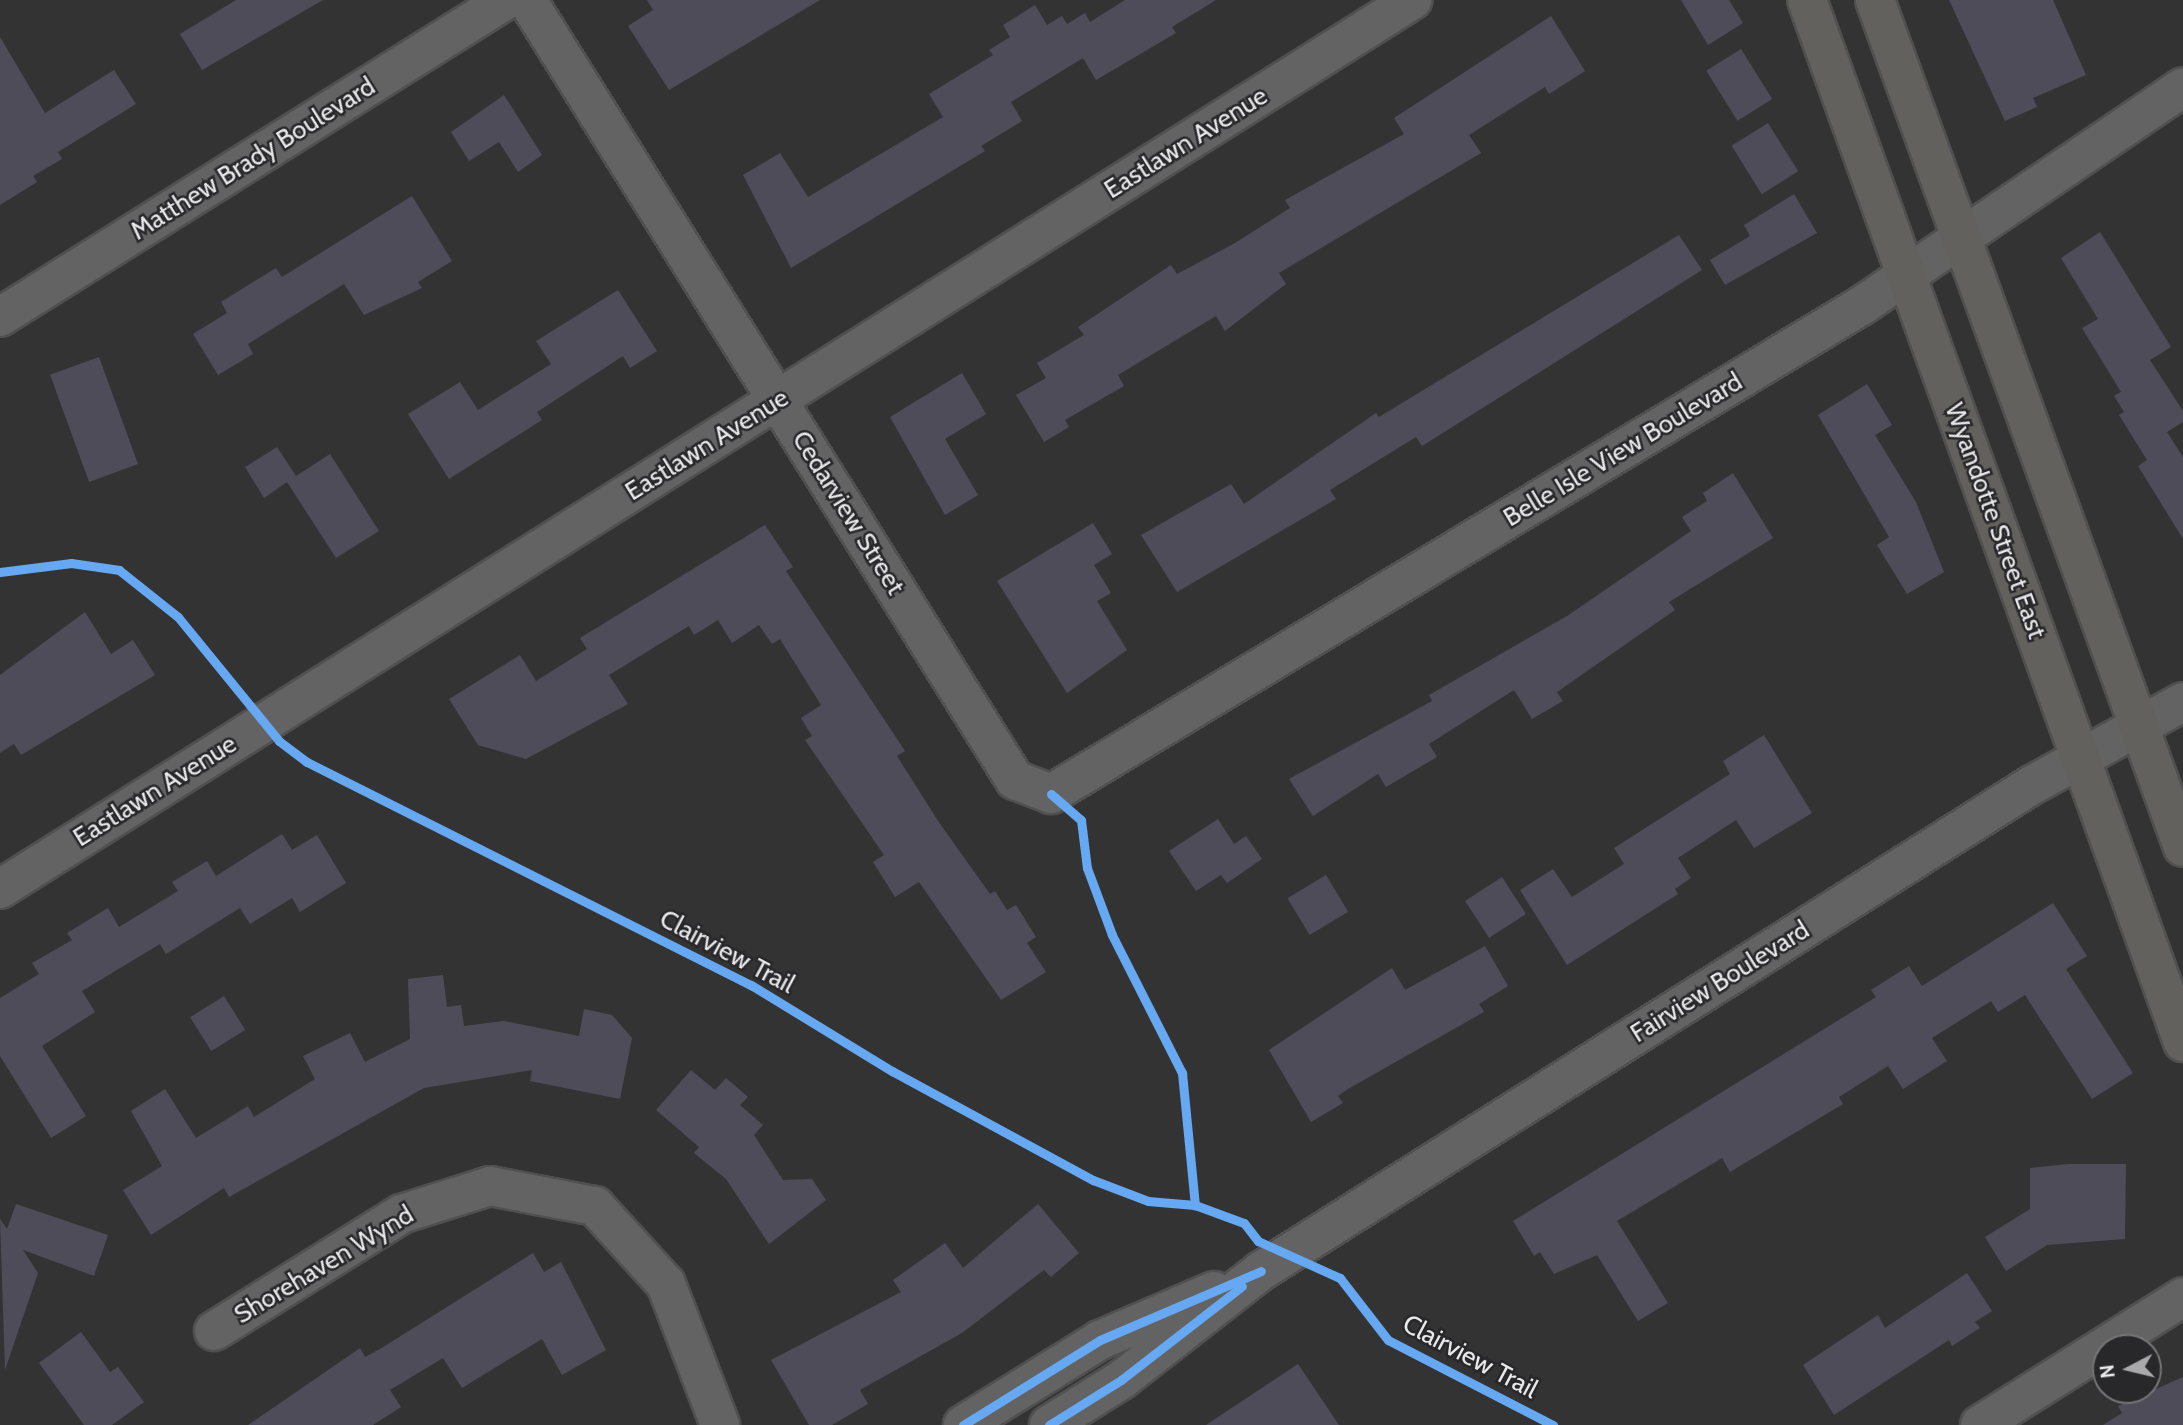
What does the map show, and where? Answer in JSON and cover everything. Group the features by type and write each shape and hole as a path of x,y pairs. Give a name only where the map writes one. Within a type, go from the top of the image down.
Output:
{"main road":[{"name":"Wyandotte Street East","path":"1807,0 2183,1042"},
{"path":"1875,0 2183,847"}],"street":[{"name":"Matthew Brady Boulevard","path":"0,317 506,0"},
{"name":"Cedarview Street","path":"527,0 1015,780 1051,794"},
{"name":"Eastlawn Avenue","path":"0,889 1412,0"},
{"name":"Belle Isle View Boulevard","path":"1051,794 1906,275 1959,236 2183,87"},
{"name":"Fairview Boulevard","path":"1049,1425 1121,1380 1261,1271 2081,759 2183,702"},
{"name":"Shorehaven Wynd","path":"214,1331 401,1214 490,1186 596,1206 666,1284 720,1425"},
{"name":"Fairview Boulevard","path":"963,1425 1100,1340 1261,1271"},
{"path":"1980,1425 2183,1297"}],"building":[{"path":"236,0 323,0 202,70 180,34"},
{"path":"647,0 820,0 669,90 628,26 653,10"},
{"path":"1125,0 1216,0 1172,27 1176,33 1096,80 1083,58 1011,102 1022,121 981,146 985,151 791,268 743,175 780,153 808,197 943,117 929,94 993,55 989,50 1010,37 1003,25 1035,5 1047,25 1062,16 1067,24 1085,13 1090,22"},
{"path":"1681,0 1729,0 1743,23 1708,45"},
{"path":"1949,0 2053,0 2086,75 2033,98 2037,107 2005,121"},
{"path":"1551,16 1585,71 1549,94 1545,87 1469,135 1481,153 1279,273 1286,284 1225,331 1216,316 1118,375 1124,386 1065,420 1069,427 1044,442 1016,395 1046,378 1037,363 1084,335 1078,327 1171,265 1177,274 1235,243 1290,208 1285,200 1404,134 1394,118"},
{"path":"0,37 45,113 114,70 136,104 58,152 62,159 33,176 37,182 0,205"},
{"path":"1741,49 1772,99 1737,121 1706,71"},
{"path":"504,95 542,155 518,172 499,142 469,161 451,132"},
{"path":"1768,123 1798,171 1762,194 1732,146"},
{"path":"1794,194 1817,233 1725,285 1710,260 1750,236 1744,225"},
{"path":"412,196 452,261 418,282 422,288 364,315 344,284 248,344 253,354 218,375 193,334 227,313 221,302 276,268 282,277"},
{"path":"2100,232 2171,347 2150,360 2183,411 2183,422 2167,432 2183,457 2183,539 2138,466 2147,460 2119,415 2124,412 2114,396 2121,392 2082,328 2098,319 2061,258"},
{"path":"1679,235 1702,270 1422,446 1416,437 1330,490 1336,499 1177,592 1141,535 1231,484 1244,504 1376,413 1379,417"},
{"path":"618,290 657,351 630,368 623,356 537,412 542,420 449,479 408,414 460,382 478,410 551,364 536,341"},
{"path":"99,357 138,464 89,482 50,375"},
{"path":"962,373 986,414 945,439 978,495 945,515 890,417"},
{"path":"1867,384 1892,425 1875,435 1916,502 1944,572 1907,594 1877,545 1889,537 1818,415"},
{"path":"277,447 296,476 330,454 379,531 336,558 287,482 264,498 245,467"},
{"path":"1733,473 1773,538 1669,602 1675,610 1557,692 1563,701 1532,719 1514,690 1429,744 1437,757 1386,787 1378,774 1313,816 1289,779 1432,701 1429,695 1567,616 1691,531 1682,517 1707,501 1703,493"},
{"path":"1093,523 1112,554 1094,565 1111,593 1097,601 1127,650 1067,693 997,581"},
{"path":"765,525 793,567 786,571 905,751 897,756 938,821 990,894 995,891 1007,910 1016,905 1036,937 1027,943 1046,972 1001,1000 919,882 895,897 873,862 884,855 805,740 812,736 801,718 821,705 780,639 772,644 759,625 732,643 718,620 694,635 689,626 609,675 628,704 526,759 478,745 449,699 520,655 536,681 587,649 580,638"},
{"path":"85,612 111,654 133,640 155,675 21,755 14,744 0,753 0,675"},
{"path":"1764,735 1812,813 1754,848 1736,820 1678,858 1691,878 1675,889 1678,894 1567,965 1520,890 1553,869 1572,897 1624,864 1614,848 1730,774 1723,761"},
{"path":"1218,819 1234,844 1246,836 1262,859 1227,883 1221,875 1196,891 1169,851"},
{"path":"282,834 292,850 317,835 346,883 300,912 292,898 250,924 240,908 166,954 160,944 82,991 95,1012 42,1046 86,1116 51,1138 0,1056 0,998 39,974 32,963 72,940 67,933 108,908 119,927 178,891 172,882 207,861 216,876"},
{"path":"1326,875 1348,912 1310,935 1287,898"},
{"path":"1502,877 1526,914 1489,938 1465,901"},
{"path":"2053,903 2087,956 2066,969 2133,1073 2092,1099 2025,995 1998,1012 1991,1001 1932,1038 1947,1061 1903,1089 1888,1066 1839,1097 1843,1104 1730,1172 1722,1158 1617,1221 1668,1303 1638,1321 1597,1255 1554,1274 1540,1252 1534,1256 1513,1221 1876,997 1871,990 1909,966 1922,986"},
{"path":"1485,946 1508,986 1479,1004 1484,1012 1348,1089 1338,1096 1343,1103 1311,1122 1269,1050 1392,968 1405,990"},
{"path":"443,975 447,1007 461,1005 464,1026 504,1021 579,1036 584,1009 612,1015 632,1038 620,1099 530,1081 532,1070 424,1088 229,1197 224,1188 151,1235 123,1190 162,1166 131,1111 165,1089 196,1138 248,1106 254,1117 315,1079 303,1056 350,1033 365,1062 410,1039 408,979"},
{"path":"224,996 245,1030 211,1051 190,1017"},
{"path":"691,1070 715,1090 726,1078 748,1097 740,1105 763,1125 754,1135 783,1180 812,1179 826,1200 769,1244 726,1179 694,1153 699,1147 656,1110"},
{"path":"2068,1164 2126,1164 2125,1239 2047,1245 2006,1271 1985,1237 2030,1209 2030,1168"},
{"path":"16,1204 108,1235 94,1276 23,1250 38,1273 5,1370 0,1219 7,1229"},
{"path":"1038,1204 1079,1253 1051,1277 1044,1270 962,1333 860,1390 868,1404 832,1425 809,1425 771,1360 901,1292 893,1280 945,1243 963,1268"},
{"path":"533,1253 544,1272 561,1262 606,1350 562,1375 542,1339 462,1388 443,1358 390,1390 401,1407 373,1425 248,1425 360,1348 365,1357 380,1349"},
{"path":"1967,1273 1992,1311 1975,1322 1980,1328 1952,1346 1949,1340 1834,1415 1803,1365 1878,1315 1885,1328"},
{"path":"81,1332 110,1372 118,1367 144,1402 112,1425 84,1425 39,1363"},
{"path":"1298,1364 1339,1425 1206,1425"},
{"path":"2183,1377 2183,1425 2103,1425 2122,1413 2118,1406 2122,1404 2162,1404 2162,1386"}],"cycle path":[{"name":"Clairview Trail","path":"0,572 71,563 119,570 178,617 279,741 307,762 751,985 892,1071 1093,1180 1148,1201 1195,1205 1244,1223 1258,1241 1340,1278 1388,1340 1553,1425"},
{"path":"1051,794 1081,820 1087,868 1112,935 1182,1073 1195,1205"},
{"path":"963,1425 1100,1340 1261,1271"},
{"path":"1049,1425 1121,1380 1242,1286"}]}
